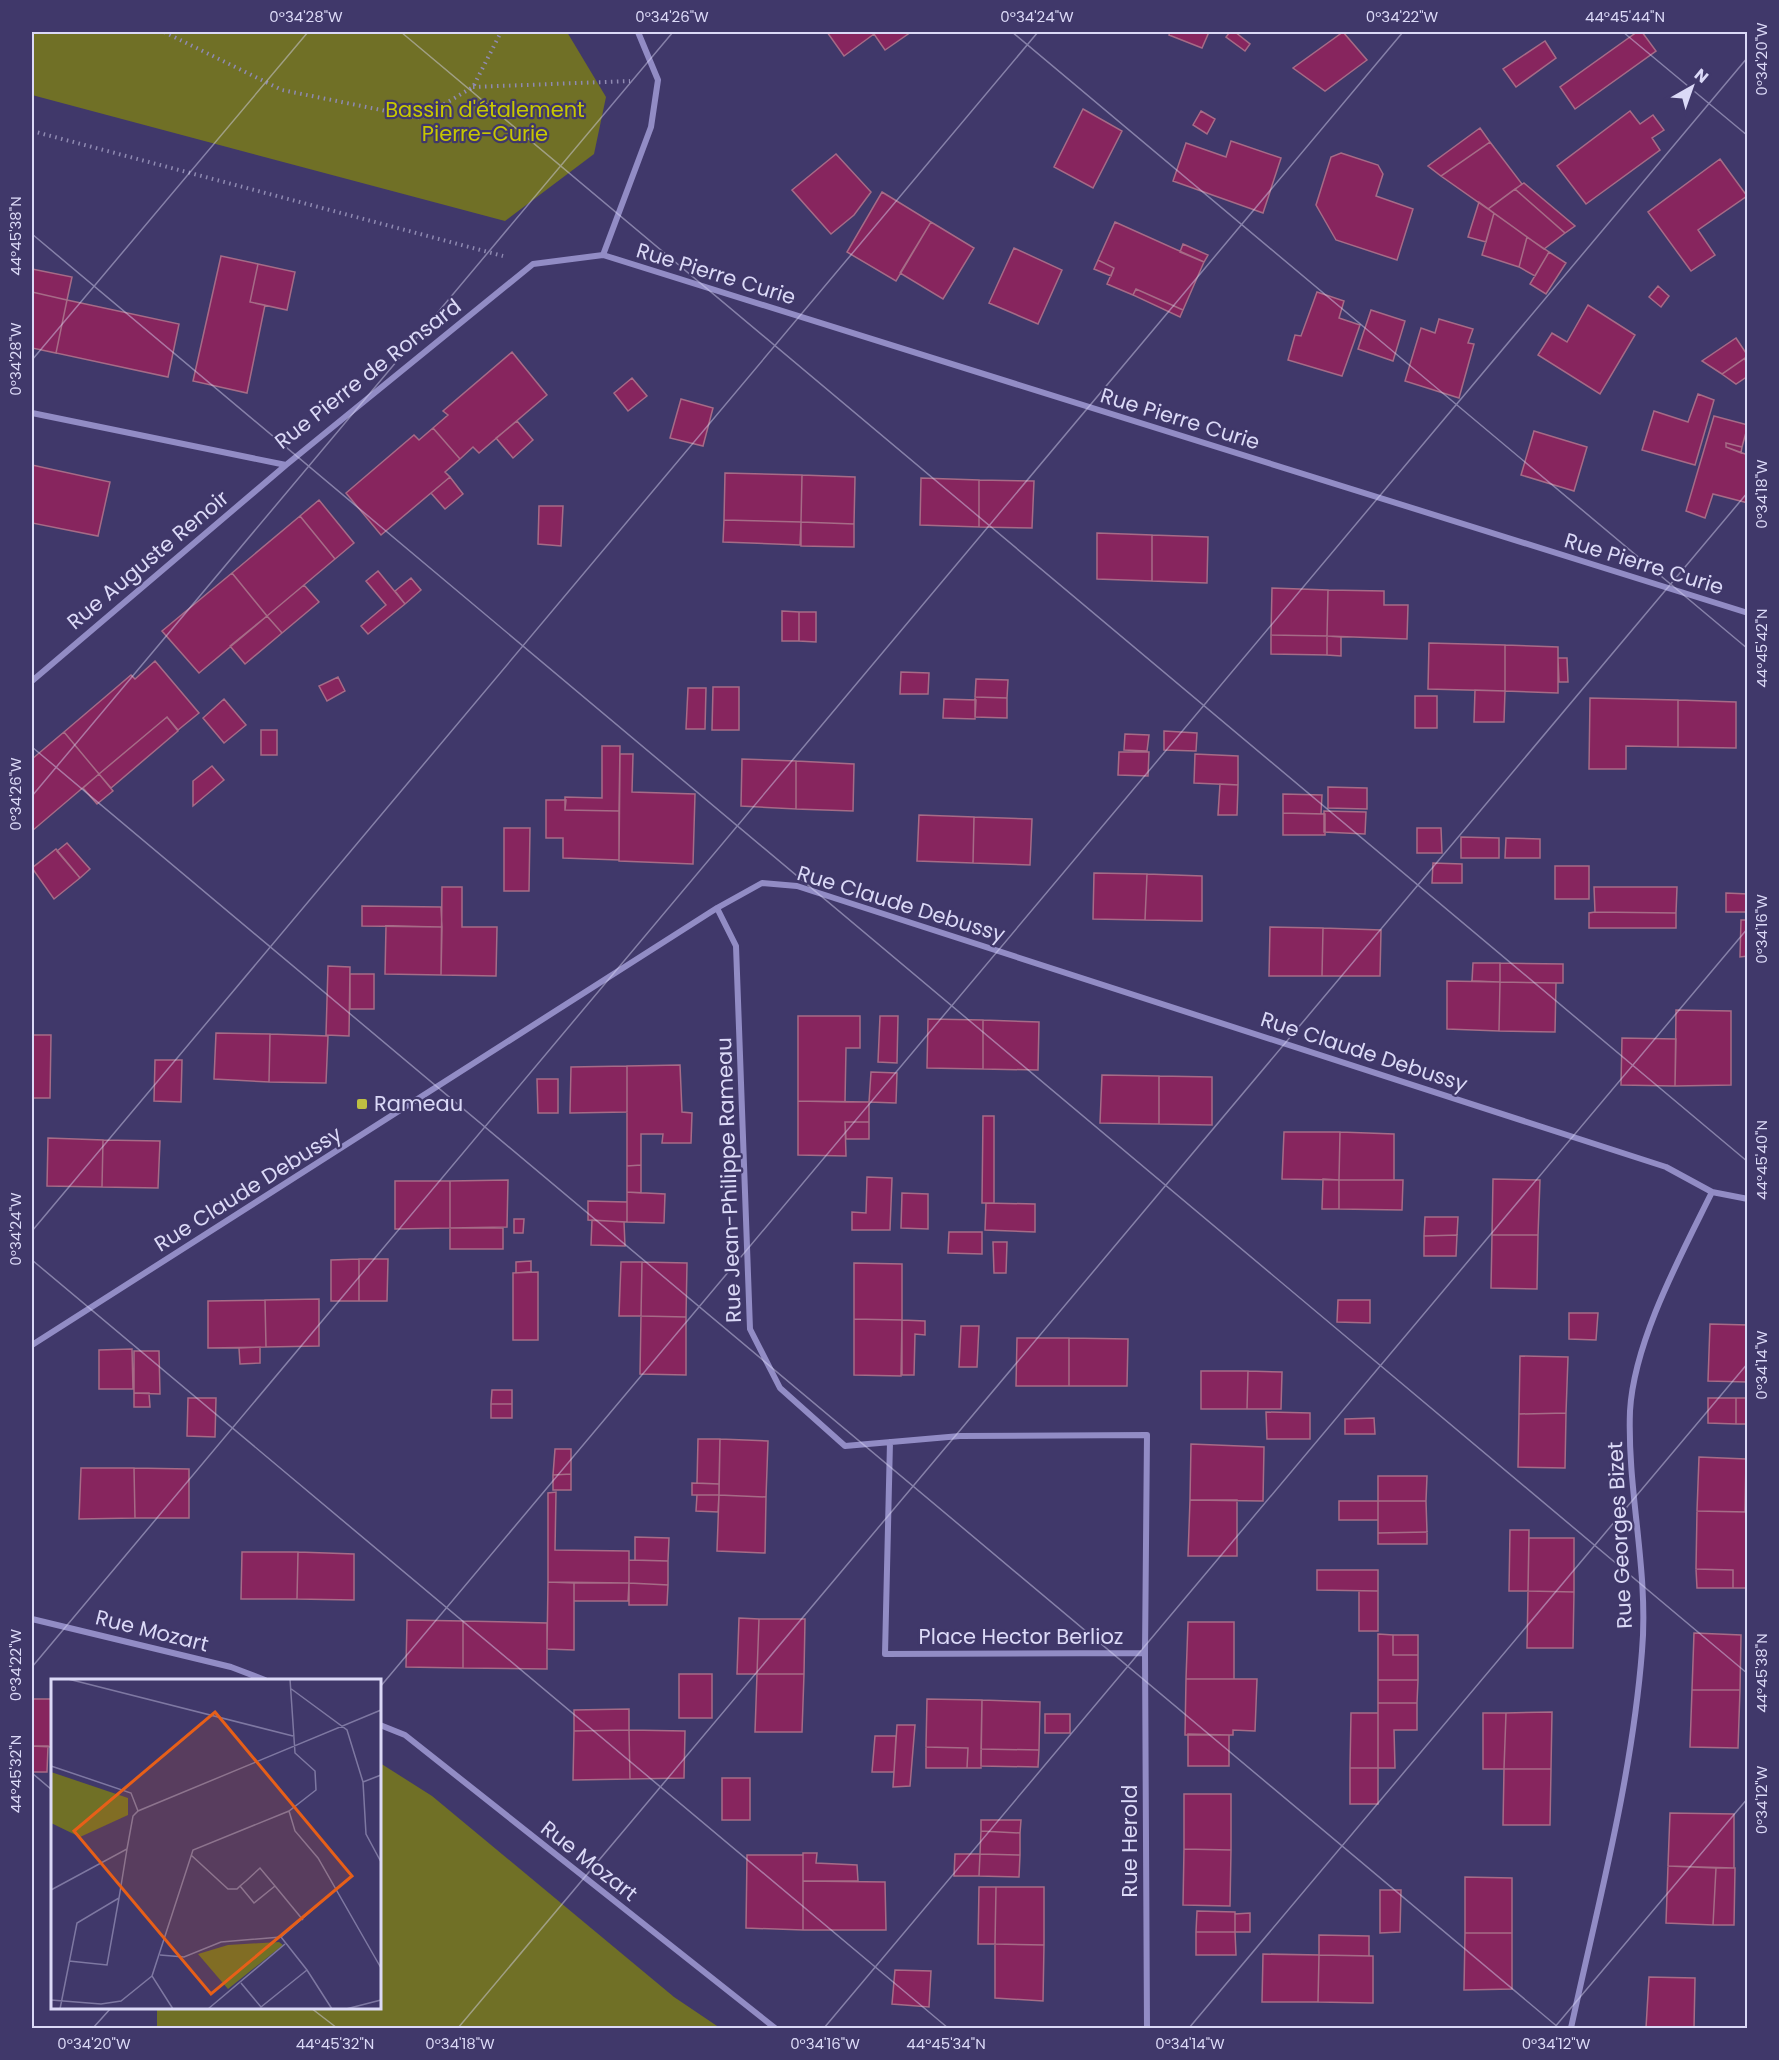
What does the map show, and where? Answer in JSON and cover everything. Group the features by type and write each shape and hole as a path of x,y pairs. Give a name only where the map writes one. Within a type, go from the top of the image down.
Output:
{"street":[{"path":"638,32 658,80"},
{"name":"Rue Pierre Curie","path":"603,255 651,127 658,80"},
{"name":"Rue Pierre Curie","path":"533,264 603,255 1748,613"},
{"name":"Rue Pierre de Ronsard","path":"32,413 286,465 533,264"},
{"name":"Rue Auguste Renoir","path":"32,681 286,465"},
{"name":"Rue Claude Debussy","path":"32,1345 717,908 762,883 797,886 1666,1167 1712,1192 1748,1199"},
{"name":"Rue Jean-Philippe Rameau","path":"717,908 736,946 750,1329 780,1388 845,1446 890,1442"},
{"name":"Rue Georges Bizet","path":"1571,2028 1637,1707 1642,1648 1643,1578 1630,1454 1630,1410 1636,1372 1677,1265 1712,1192"},
{"name":"Place Hector Berlioz","path":"1147,1435 1145,1653 885,1654 890,1442 960,1436 1147,1435"},
{"name":"Rue Mozart","path":"32,1618 231,1667 262,1679"},
{"name":"Rue Herold","path":"1145,1653 1147,2028"},
{"name":"Rue Mozart","path":"381,1725 405,1735 775,2028"}],"path":[{"path":"164,32 282,90 421,118 473,87 658,80"},
{"path":"473,87 501,32"},
{"path":"32,131 533,264"}],"green space":[{"name":"Bassin d'étalement Pierre-Curie","path":"32,32 567,32 606,97 594,154 505,221 32,95"},
{"path":"381,1764 432,1796 674,1997 720,2028 157,2028 157,2009 381,2009"}],"building":[{"path":"827,32 911,32 885,50 874,34 844,56"},
{"path":"1170,32 1209,32 1202,48 1169,35"},
{"path":"1230,32 1235,32 1250,44 1245,51 1226,37"},
{"path":"1343,32 1367,60 1325,91 1293,68"},
{"path":"1637,32 1642,32 1656,51 1575,109 1560,87"},
{"path":"1545,41 1556,58 1516,87 1503,69"},
{"path":"1083,109 1122,131 1093,188 1054,167"},
{"path":"1201,111 1215,119 1207,134 1193,125"},
{"path":"1630,111 1640,124 1653,115 1664,130 1652,138 1660,150 1586,204 1557,166"},
{"path":"1480,128 1490,142 1441,176 1428,166"},
{"path":"1231,141 1281,158 1263,213 1173,181 1186,143 1226,157"},
{"path":"1490,142 1522,184 1488,209 1441,176"},
{"path":"1341,153 1378,165 1383,174 1376,196 1413,209 1397,260 1336,240 1316,205 1331,157"},
{"path":"836,154 871,192 854,215 831,234 792,190"},
{"path":"1720,159 1747,196 1698,230 1715,255 1691,271 1648,212"},
{"path":"1524,183 1575,226 1565,233 1515,189"},
{"path":"1515,189 1565,233 1544,249 1488,209"},
{"path":"882,192 931,222 896,281 847,252"},
{"path":"1479,202 1494,213 1486,242 1468,237"},
{"path":"1494,213 1527,237 1519,267 1482,255"},
{"path":"931,222 974,248 943,299 900,273"},
{"path":"1115,222 1204,262 1183,310 1136,289 1133,295 1107,284 1114,268 1098,260"},
{"path":"1527,237 1549,252 1535,276 1519,267"},
{"path":"1183,244 1208,255 1204,262 1180,252"},
{"path":"1014,248 1062,270 1038,324 989,303"},
{"path":"1549,252 1566,263 1546,294 1530,284"},
{"path":"221,256 258,264 250,302 265,305 247,393 193,381"},
{"path":"1098,260 1114,268 1111,276 1094,269"},
{"path":"258,264 295,272 287,310 250,302"},
{"path":"32,269 72,277 67,300 32,292"},
{"path":"1658,286 1669,296 1661,307 1649,297"},
{"path":"1136,289 1183,310 1180,317 1133,295"},
{"path":"32,292 67,300 56,353 32,348"},
{"path":"1317,292 1344,301 1339,318 1360,325 1342,376 1288,360 1295,335 1301,336"},
{"path":"67,300 179,324 168,377 56,353"},
{"path":"1588,305 1635,335 1600,394 1538,355 1552,333 1567,342"},
{"path":"1371,310 1405,321 1393,361 1358,349"},
{"path":"1439,319 1473,329 1468,343 1474,344 1459,398 1405,381 1421,328 1435,333"},
{"path":"1736,338 1748,356 1722,374 1702,361"},
{"path":"512,352 547,395 479,453 473,447 460,459 433,428 448,415 443,411"},
{"path":"1745,358 1748,376 1736,384 1722,374"},
{"path":"632,378 647,396 628,411 614,393"},
{"path":"1698,394 1714,400 1695,465 1642,450 1654,411 1688,422"},
{"path":"681,399 713,408 703,446 670,438"},
{"path":"1714,416 1748,425 1742,447 1726,443 1726,447 1748,455 1748,503 1713,494 1705,518 1686,511"},
{"path":"517,421 533,440 513,458 496,438"},
{"path":"433,428 460,459 445,472 450,477 381,535 346,493 414,435 419,440"},
{"path":"1534,431 1587,447 1574,491 1521,475"},
{"path":"1726,443 1742,447 1741,453 1726,447"},
{"path":"32,465 110,482 98,536 32,523"},
{"path":"725,473 802,475 801,522 724,520"},
{"path":"802,475 855,477 854,524 801,522"},
{"path":"450,477 463,494 445,509 431,493"},
{"path":"921,478 979,480 979,527 920,525"},
{"path":"979,480 1034,481 1032,528 979,527"},
{"path":"319,500 354,543 335,559 300,516"},
{"path":"539,506 563,506 561,546 538,544"},
{"path":"300,516 335,559 267,616 232,573"},
{"path":"724,520 801,522 800,545 723,542"},
{"path":"801,522 854,524 854,547 801,546"},
{"path":"1097,533 1152,535 1152,581 1097,579"},
{"path":"1152,535 1208,537 1207,583 1152,581"},
{"path":"378,571 405,604 368,634 361,626 386,605 366,581"},
{"path":"232,573 267,616 199,673 162,631"},
{"path":"411,578 421,590 405,604 395,591"},
{"path":"304,585 319,602 282,633 267,616"},
{"path":"1272,588 1328,590 1327,636 1271,635"},
{"path":"1328,590 1384,591 1384,605 1408,605 1407,639 1327,636"},
{"path":"782,611 799,612 799,641 782,641"},
{"path":"799,612 816,612 816,642 799,641"},
{"path":"267,616 282,633 245,664 230,646"},
{"path":"1271,635 1327,636 1327,655 1271,654"},
{"path":"1327,636 1341,637 1341,656 1327,655"},
{"path":"1429,643 1505,645 1505,691 1428,689"},
{"path":"1505,645 1558,647 1558,693 1505,691"},
{"path":"1558,658 1567,658 1568,682 1559,682"},
{"path":"155,661 199,713 178,730 167,717 99,774 64,732 131,675 135,679"},
{"path":"901,672 929,673 928,694 900,694"},
{"path":"338,677 345,691 327,701 319,686"},
{"path":"976,679 1008,680 1007,698 975,697"},
{"path":"713,687 739,687 739,730 712,730"},
{"path":"688,688 706,688 705,729 686,729"},
{"path":"1475,690 1505,691 1504,722 1474,722"},
{"path":"1415,696 1437,696 1437,728 1415,728"},
{"path":"975,697 1007,698 1007,718 975,717"},
{"path":"1590,698 1678,700 1678,747 1626,746 1626,769 1589,769"},
{"path":"224,699 246,725 224,743 203,718"},
{"path":"944,699 976,700 975,719 943,718"},
{"path":"1678,700 1736,702 1736,748 1678,747"},
{"path":"167,717 178,731 111,788 99,774"},
{"path":"261,730 277,730 277,755 261,755"},
{"path":"1164,731 1197,733 1196,751 1164,750"},
{"path":"64,732 99,774 32,831 32,759"},
{"path":"1125,734 1149,735 1147,751 1124,750"},
{"path":"602,746 620,746 619,811 565,810 565,797 602,798"},
{"path":"1119,752 1149,752 1148,776 1118,775"},
{"path":"620,754 633,754 632,792 695,794 693,864 619,861"},
{"path":"1195,754 1238,756 1238,785 1194,783"},
{"path":"742,759 796,761 796,809 741,806"},
{"path":"796,761 854,764 853,811 796,809"},
{"path":"212,766 224,780 193,806 193,781"},
{"path":"99,774 113,791 97,804 83,788"},
{"path":"1220,784 1238,785 1237,815 1218,815"},
{"path":"1328,787 1367,788 1367,809 1328,808"},
{"path":"1283,794 1322,795 1321,814 1283,813"},
{"path":"546,800 566,800 565,810 619,811 619,860 563,858 563,838 546,838"},
{"path":"1324,811 1366,812 1365,834 1324,832"},
{"path":"1283,813 1325,814 1325,835 1283,835"},
{"path":"919,815 974,817 973,863 917,861"},
{"path":"974,817 1032,819 1030,865 973,863"},
{"path":"504,828 530,828 529,891 504,891"},
{"path":"1417,828 1441,828 1442,853 1417,853"},
{"path":"1461,837 1499,838 1499,858 1461,858"},
{"path":"1506,838 1540,839 1540,858 1505,858"},
{"path":"67,843 90,869 80,878 57,851"},
{"path":"56,849 80,878 54,899 32,868"},
{"path":"1433,863 1462,864 1462,883 1432,883"},
{"path":"1555,866 1589,866 1589,899 1555,899"},
{"path":"1094,873 1147,874 1145,920 1093,919"},
{"path":"1147,874 1202,876 1202,921 1145,920"},
{"path":"442,887 462,887 462,927 497,927 496,976 441,975"},
{"path":"1594,887 1677,887 1676,913 1595,912"},
{"path":"1726,893 1748,894 1748,912 1726,912"},
{"path":"362,906 441,907 442,927 362,926"},
{"path":"1589,913 1676,913 1676,928 1589,928"},
{"path":"1741,920 1748,920 1748,956 1740,957"},
{"path":"386,926 442,927 441,975 385,974"},
{"path":"1270,927 1323,928 1322,976 1269,976"},
{"path":"1323,928 1381,930 1380,976 1322,976"},
{"path":"1473,963 1500,963 1500,982 1472,981"},
{"path":"1500,963 1563,964 1563,983 1500,982"},
{"path":"328,966 350,967 349,1036 326,1035"},
{"path":"350,974 374,974 374,1009 350,1009"},
{"path":"1447,981 1500,982 1499,1031 1447,1029"},
{"path":"1500,982 1556,983 1555,1032 1499,1031"},
{"path":"1676,1010 1731,1011 1731,1085 1675,1086"},
{"path":"798,1016 860,1016 860,1048 846,1048 845,1102 798,1101"},
{"path":"880,1016 898,1016 897,1063 878,1062"},
{"path":"928,1019 983,1020 983,1069 927,1068"},
{"path":"983,1020 1039,1022 1038,1070 983,1069"},
{"path":"216,1033 270,1034 269,1082 214,1079"},
{"path":"270,1034 328,1036 326,1083 269,1082"},
{"path":"32,1035 51,1035 50,1098 32,1098"},
{"path":"1622,1038 1676,1039 1675,1086 1621,1085"},
{"path":"155,1060 182,1060 181,1102 154,1101"},
{"path":"680,1065 682,1112 692,1113 691,1143 662,1143 663,1134 641,1134 641,1165 627,1166 627,1066"},
{"path":"627,1066 627,1112 570,1113 571,1067"},
{"path":"871,1072 897,1073 896,1103 869,1102"},
{"path":"1102,1075 1159,1076 1159,1124 1100,1123"},
{"path":"1159,1076 1212,1077 1212,1125 1159,1124"},
{"path":"537,1079 558,1079 558,1113 538,1113"},
{"path":"798,1101 869,1102 869,1122 845,1122 846,1156 798,1155"},
{"path":"983,1116 994,1116 994,1203 982,1203"},
{"path":"845,1122 869,1122 869,1139 846,1139"},
{"path":"1284,1132 1340,1132 1339,1180 1282,1179"},
{"path":"1340,1132 1394,1134 1394,1180 1339,1180"},
{"path":"48,1138 103,1140 102,1187 47,1186"},
{"path":"103,1140 160,1141 158,1188 102,1187"},
{"path":"641,1165 641,1193 627,1192 627,1166"},
{"path":"867,1177 892,1178 890,1230 852,1230 852,1212 866,1213"},
{"path":"1323,1179 1339,1180 1339,1209 1322,1209"},
{"path":"1493,1179 1540,1180 1538,1235 1492,1235"},
{"path":"508,1180 507,1227 450,1228 450,1181"},
{"path":"1339,1180 1403,1180 1402,1210 1339,1209"},
{"path":"395,1181 450,1181 450,1228 395,1229"},
{"path":"627,1192 665,1194 664,1223 627,1222"},
{"path":"902,1193 928,1194 928,1229 901,1228"},
{"path":"588,1201 627,1202 627,1222 588,1220"},
{"path":"986,1203 1035,1204 1035,1232 985,1230"},
{"path":"1425,1217 1458,1217 1457,1235 1424,1236"},
{"path":"514,1219 524,1219 523,1233 514,1233"},
{"path":"592,1220 624,1222 625,1246 591,1245"},
{"path":"450,1228 503,1228 503,1249 450,1249"},
{"path":"949,1232 982,1232 982,1254 948,1253"},
{"path":"1457,1235 1456,1256 1424,1256 1424,1236"},
{"path":"1492,1235 1538,1235 1537,1289 1491,1288"},
{"path":"993,1242 1007,1242 1006,1273 994,1273"},
{"path":"359,1259 359,1301 331,1301 331,1260"},
{"path":"359,1259 388,1259 387,1301 359,1301"},
{"path":"531,1261 531,1272 516,1273 516,1262"},
{"path":"621,1262 642,1262 641,1316 619,1316"},
{"path":"642,1262 687,1263 686,1317 641,1316"},
{"path":"854,1263 902,1264 902,1320 854,1319"},
{"path":"538,1272 538,1340 513,1340 513,1273"},
{"path":"319,1299 319,1346 266,1347 265,1300"},
{"path":"265,1300 266,1347 208,1348 208,1301"},
{"path":"1338,1300 1370,1300 1370,1323 1337,1322"},
{"path":"1569,1313 1598,1313 1596,1340 1569,1339"},
{"path":"641,1316 686,1317 686,1375 640,1374"},
{"path":"854,1319 902,1320 901,1376 854,1375"},
{"path":"902,1320 925,1321 925,1335 915,1334 914,1375 902,1375"},
{"path":"1710,1324 1748,1325 1748,1382 1708,1381"},
{"path":"961,1326 979,1326 977,1367 959,1367"},
{"path":"1017,1338 1069,1338 1069,1386 1016,1386"},
{"path":"1069,1338 1128,1339 1127,1386 1069,1386"},
{"path":"260,1347 260,1363 240,1364 239,1348"},
{"path":"132,1349 133,1389 99,1389 99,1350"},
{"path":"134,1351 159,1351 160,1394 134,1393"},
{"path":"1520,1356 1568,1357 1566,1413 1519,1414"},
{"path":"1201,1371 1248,1371 1247,1409 1201,1409"},
{"path":"1248,1371 1282,1372 1281,1409 1247,1409"},
{"path":"492,1390 512,1390 512,1404 491,1404"},
{"path":"134,1393 149,1393 150,1407 134,1407"},
{"path":"188,1398 216,1398 215,1437 187,1436"},
{"path":"1708,1398 1736,1398 1736,1424 1708,1423"},
{"path":"1736,1398 1748,1398 1748,1424 1736,1424"},
{"path":"491,1404 512,1404 512,1418 491,1418"},
{"path":"1266,1412 1310,1413 1310,1439 1267,1439"},
{"path":"1566,1413 1565,1468 1518,1467 1519,1414"},
{"path":"1374,1418 1375,1434 1345,1434 1345,1419"},
{"path":"698,1439 720,1439 719,1484 697,1483"},
{"path":"720,1439 768,1441 766,1497 719,1495"},
{"path":"1191,1444 1264,1447 1263,1501 1190,1500"},
{"path":"555,1449 571,1449 571,1474 553,1475"},
{"path":"1699,1457 1746,1459 1745,1512 1697,1511"},
{"path":"81,1468 134,1468 135,1518 79,1519"},
{"path":"134,1468 189,1469 189,1518 135,1518"},
{"path":"571,1474 571,1490 553,1490 553,1475"},
{"path":"1378,1476 1427,1476 1426,1501 1378,1501"},
{"path":"692,1483 719,1484 719,1495 692,1495"},
{"path":"556,1492 555,1550 629,1551 629,1583 548,1582 548,1493"},
{"path":"697,1495 719,1495 718,1512 696,1511"},
{"path":"719,1495 766,1497 765,1553 717,1551"},
{"path":"1190,1500 1237,1500 1237,1556 1188,1556"},
{"path":"1339,1501 1378,1501 1378,1520 1339,1520"},
{"path":"1378,1501 1426,1501 1427,1532 1378,1533"},
{"path":"1697,1511 1748,1512 1748,1588 1733,1588 1733,1570 1696,1569"},
{"path":"1510,1530 1529,1530 1528,1591 1509,1591"},
{"path":"1427,1532 1427,1544 1378,1544 1378,1533"},
{"path":"635,1537 669,1538 668,1561 635,1560"},
{"path":"1529,1538 1574,1538 1574,1592 1528,1591"},
{"path":"242,1552 298,1552 297,1599 241,1599"},
{"path":"298,1552 354,1554 354,1600 297,1599"},
{"path":"629,1560 668,1561 668,1585 629,1583"},
{"path":"1696,1569 1733,1570 1733,1588 1697,1588"},
{"path":"1317,1570 1378,1570 1378,1591 1317,1590"},
{"path":"548,1582 574,1583 574,1650 547,1649"},
{"path":"574,1583 629,1583 628,1601 574,1601"},
{"path":"629,1583 668,1585 667,1605 629,1605"},
{"path":"1359,1591 1378,1591 1378,1631 1359,1631"},
{"path":"1528,1591 1574,1592 1573,1648 1527,1648"},
{"path":"739,1618 759,1619 757,1674 737,1674"},
{"path":"759,1619 805,1619 804,1674 757,1674"},
{"path":"407,1620 463,1621 463,1668 406,1667"},
{"path":"463,1621 547,1623 547,1669 463,1668"},
{"path":"1188,1622 1234,1622 1234,1679 1186,1679"},
{"path":"1694,1633 1741,1635 1740,1690 1692,1690"},
{"path":"1378,1634 1393,1635 1393,1655 1418,1655 1418,1680 1378,1680"},
{"path":"1393,1635 1418,1635 1418,1655 1393,1655"},
{"path":"679,1674 712,1674 712,1718 679,1718"},
{"path":"757,1674 804,1674 802,1732 755,1732"},
{"path":"1186,1679 1257,1679 1255,1731 1233,1730 1233,1735 1185,1735"},
{"path":"1378,1680 1418,1680 1417,1703 1378,1703"},
{"path":"1692,1690 1740,1690 1738,1748 1690,1747"},
{"path":"32,1699 51,1699 51,1747 32,1746"},
{"path":"927,1699 982,1700 981,1768 967,1768 968,1748 926,1747"},
{"path":"982,1700 1040,1702 1039,1750 981,1749"},
{"path":"1378,1703 1417,1703 1417,1730 1394,1730 1395,1768 1378,1768"},
{"path":"629,1709 629,1730 574,1731 574,1710"},
{"path":"1552,1712 1551,1769 1504,1769 1506,1713"},
{"path":"1351,1713 1378,1713 1378,1768 1350,1768"},
{"path":"1483,1713 1506,1713 1504,1769 1483,1769"},
{"path":"1045,1714 1070,1714 1070,1733 1045,1733"},
{"path":"897,1725 915,1725 910,1786 893,1787"},
{"path":"629,1730 630,1779 573,1780 574,1731"},
{"path":"629,1730 685,1731 684,1778 630,1779"},
{"path":"1188,1734 1229,1735 1229,1766 1188,1766"},
{"path":"875,1736 896,1736 894,1772 872,1772"},
{"path":"32,1746 48,1746 47,1772 32,1772"},
{"path":"926,1747 968,1748 967,1768 926,1768"},
{"path":"981,1749 1039,1750 1038,1767 981,1766"},
{"path":"1350,1768 1378,1768 1378,1804 1350,1804"},
{"path":"1504,1769 1551,1769 1550,1825 1503,1825"},
{"path":"722,1778 750,1778 750,1820 722,1820"},
{"path":"1184,1794 1231,1794 1231,1850 1184,1849"},
{"path":"1670,1813 1734,1814 1734,1868 1668,1866"},
{"path":"981,1820 1021,1820 1020,1833 981,1831"},
{"path":"981,1831 1020,1833 1020,1855 980,1854"},
{"path":"1184,1849 1231,1850 1230,1906 1183,1905"},
{"path":"803,1853 817,1853 816,1863 857,1865 858,1881 803,1881"},
{"path":"955,1854 980,1854 979,1876 954,1876"},
{"path":"980,1854 1020,1855 1019,1877 979,1876"},
{"path":"747,1855 803,1855 803,1930 746,1928"},
{"path":"1668,1866 1716,1868 1713,1925 1666,1923"},
{"path":"1716,1868 1735,1868 1734,1925 1713,1925"},
{"path":"1465,1877 1512,1878 1512,1933 1465,1933"},
{"path":"803,1881 885,1882 886,1930 803,1930"},
{"path":"979,1887 996,1887 995,1944 978,1944"},
{"path":"996,1887 1044,1887 1044,1945 995,1944"},
{"path":"1380,1890 1401,1890 1400,1932 1380,1933"},
{"path":"1197,1911 1235,1912 1235,1932 1196,1932"},
{"path":"1250,1913 1250,1932 1235,1932 1235,1914"},
{"path":"1196,1932 1235,1932 1236,1955 1196,1955"},
{"path":"1465,1933 1512,1933 1512,1989 1464,1990"},
{"path":"1319,1935 1369,1936 1369,1956 1319,1955"},
{"path":"995,1944 1044,1945 1043,2001 995,1998"},
{"path":"1263,1954 1319,1955 1318,2002 1262,2002"},
{"path":"1319,1955 1373,1956 1373,2003 1318,2002"},
{"path":"895,1970 931,1971 929,2007 892,2004"},
{"path":"1649,1977 1695,1978 1694,2028 1646,2028"}],"place":[{"name":"Rameau","path":"362,1104"}]}
